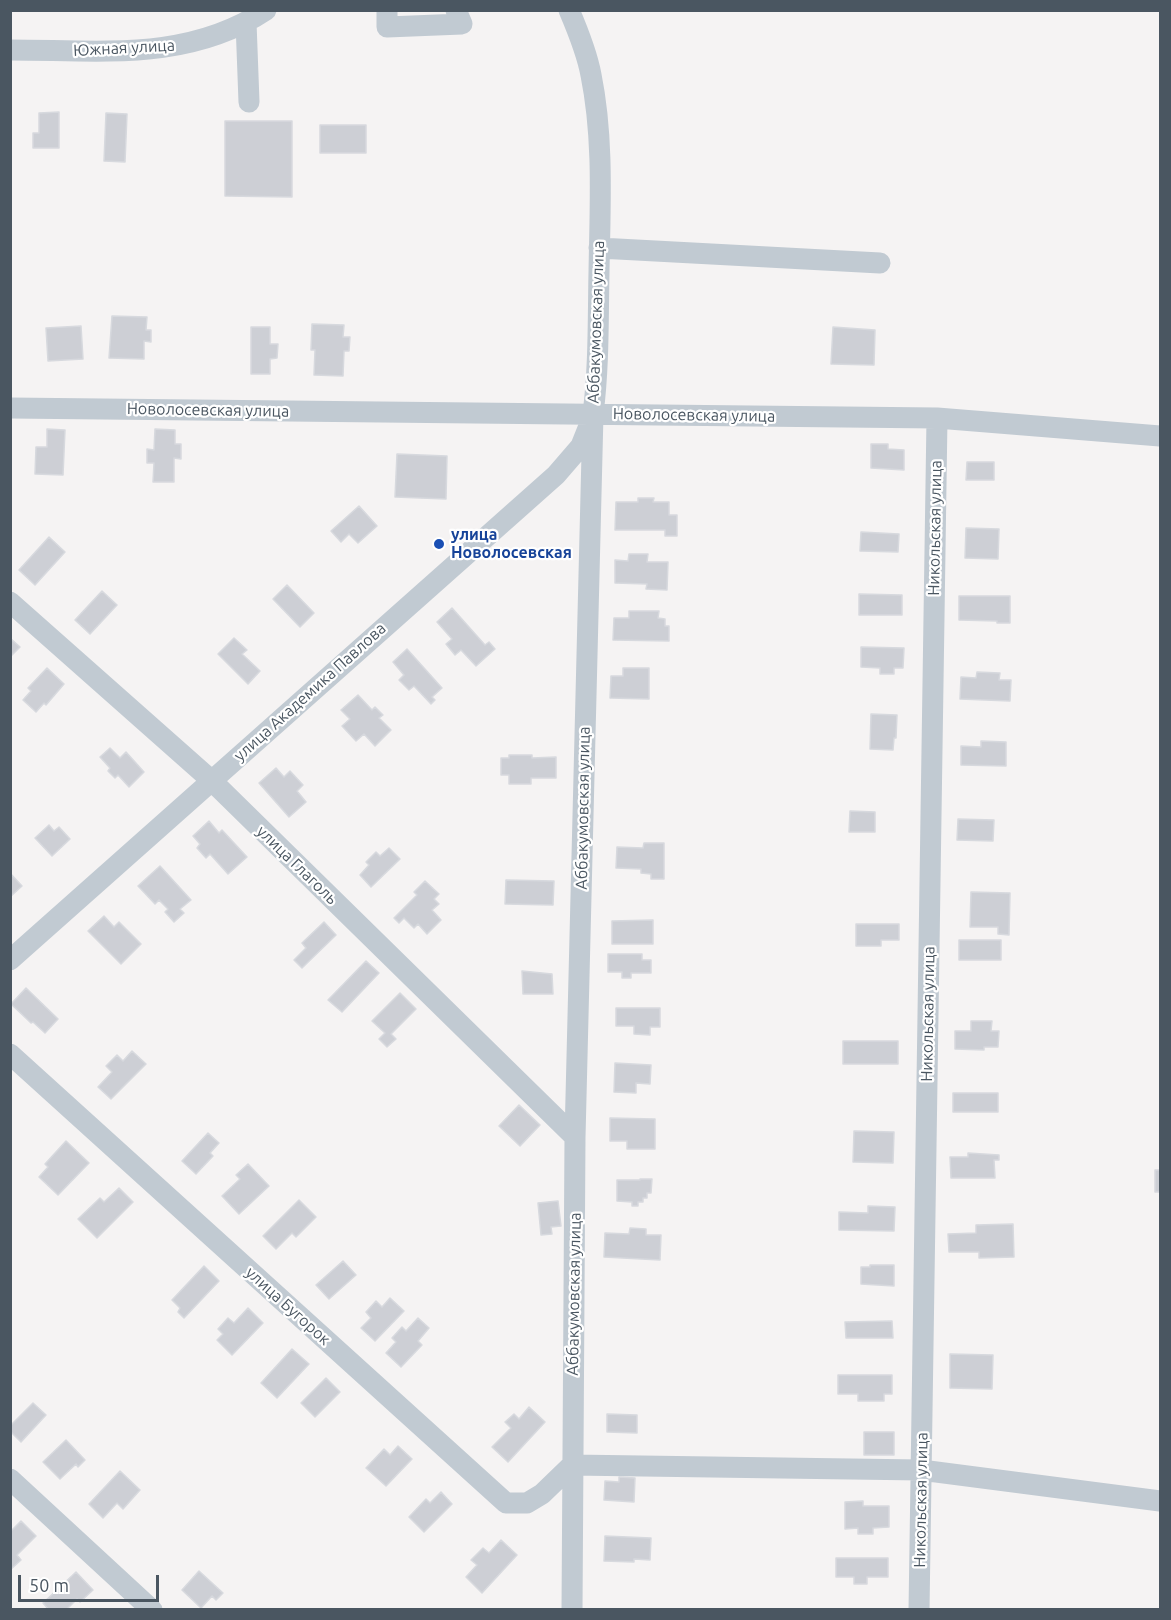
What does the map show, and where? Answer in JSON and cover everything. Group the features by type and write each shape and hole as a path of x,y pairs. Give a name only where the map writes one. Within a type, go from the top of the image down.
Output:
{"street":[{"name":"Южная улица","path":"10,50 129,51 191,44 213,37 266,10"},
{"path":"387,10 387,27 462,24 456,10"},
{"name":"Аббакумовская улица","path":"569,10 584,49 596,103 599,248 575,1137 572,1610"},
{"path":"246,22 249,102"},
{"path":"599,248 880,263"},
{"name":"Новолосевская улица","path":"10,408 936,418 1161,436"},
{"name":"улица Академика Павлова","path":"10,960 556,475 581,446 593,414"},
{"name":"Никольская улица","path":"919,1610 936,418"},
{"name":"улица Глаголь","path":"10,602 210,780 575,1137"},
{"name":"улица Бугорок","path":"10,1054 506,1503 527,1503 542,1494 572,1465"},
{"path":"572,1465 921,1470 1161,1501"},
{"path":"10,1479 152,1610"}],"building":[{"path":"59,112 59,148 33,148 33,133 39,133 39,113"},
{"path":"106,113 127,114 125,162 104,161"},
{"path":"225,121 292,121 292,197 225,196"},
{"path":"320,125 366,125 366,153 320,153"},
{"path":"112,316 147,317 146,330 151,330 151,342 144,341 144,359 109,358"},
{"path":"312,324 344,325 343,337 350,337 349,351 344,351 343,376 314,375 315,350 311,350"},
{"path":"81,326 83,359 48,361 46,328"},
{"path":"251,327 270,327 270,344 278,344 277,358 270,359 270,374 251,374"},
{"path":"833,327 875,330 874,365 831,364"},
{"path":"47,429 65,430 63,475 35,474 36,447 47,447"},
{"path":"155,429 175,430 175,444 181,444 181,459 174,458 174,482 153,482 154,463 147,463 147,449 154,450"},
{"path":"871,444 888,444 888,449 904,450 904,470 871,468"},
{"path":"397,454 447,456 446,499 395,497"},
{"path":"967,462 994,462 994,480 966,480"},
{"path":"638,498 654,498 653,502 669,502 669,515 677,515 677,536 665,536 665,530 615,530 616,502 638,502"},
{"path":"359,506 377,526 358,543 349,534 341,542 331,531"},
{"path":"966,528 999,529 998,559 965,558"},
{"path":"861,532 899,534 898,552 860,551"},
{"path":"49,537 65,552 35,585 19,570"},
{"path":"629,554 648,554 647,562 668,562 667,590 646,589 647,584 615,583 615,560 628,561"},
{"path":"287,585 314,613 300,627 273,599"},
{"path":"102,591 117,605 90,634 75,620"},
{"path":"859,594 902,595 902,615 859,615"},
{"path":"959,596 1010,596 1010,623 959,620"},
{"path":"452,608 485,645 489,642 495,649 476,666 461,650 455,655 446,644 452,639 437,622"},
{"path":"629,611 659,611 658,618 665,619 665,626 669,626 669,641 613,640 614,618 629,618"},
{"path":"10,638 20,647 10,657"},
{"path":"234,638 247,650 242,654 260,671 248,684 218,654"},
{"path":"861,647 904,648 903,668 894,668 894,674 880,674 880,668 861,667"},
{"path":"407,649 442,688 432,697 435,700 431,704 414,686 409,690 399,680 404,675 393,662"},
{"path":"47,668 64,684 46,705 44,703 36,712 23,700 31,691 28,688"},
{"path":"623,668 649,668 649,699 610,698 611,676 623,676"},
{"path":"977,672 1000,673 999,680 1011,680 1010,701 960,699 961,677 976,678"},
{"path":"358,695 372,710 375,707 383,715 379,718 391,730 375,746 364,734 356,741 342,726 350,719 341,710"},
{"path":"871,714 897,715 893,750 870,749"},
{"path":"981,741 1006,742 1006,766 961,765 961,746 981,747"},
{"path":"110,748 120,758 126,752 144,772 129,787 118,775 115,778 108,771 110,768 100,757"},
{"path":"509,755 532,755 532,758 556,757 556,778 531,778 531,784 509,784 509,775 501,775 501,758 509,758"},
{"path":"276,768 284,777 290,771 303,785 297,791 306,802 289,817 259,783"},
{"path":"850,811 875,812 875,832 849,832"},
{"path":"958,819 994,820 993,841 957,840"},
{"path":"209,821 219,833 222,830 247,857 228,874 210,854 206,858 197,848 200,844 193,836"},
{"path":"49,825 54,831 59,827 70,839 52,856 35,838"},
{"path":"644,843 664,843 664,879 651,879 651,874 641,873 641,869 616,868 617,847 643,848"},
{"path":"389,848 400,859 371,887 360,875 369,865 366,862 376,852 380,856"},
{"path":"160,866 191,900 180,909 184,913 174,922 165,912 168,909 159,900 155,904 138,886"},
{"path":"10,873 22,886 10,897"},
{"path":"506,880 554,881 553,905 505,904"},
{"path":"425,881 439,894 434,899 439,904 432,910 441,920 427,934 418,924 414,928 404,918 399,923 394,918 417,895 414,892"},
{"path":"971,892 1010,893 1009,935 998,934 998,927 970,927"},
{"path":"104,916 114,927 119,922 141,944 121,964 88,931"},
{"path":"653,920 653,944 612,944 612,921"},
{"path":"324,922 336,935 302,968 294,960 306,948 302,943"},
{"path":"856,924 899,924 899,940 881,940 881,946 856,946"},
{"path":"959,940 1001,940 1001,960 959,960"},
{"path":"608,954 642,954 642,960 651,960 651,973 631,973 631,978 622,978 622,972 608,972"},
{"path":"366,961 379,973 342,1012 328,1000"},
{"path":"522,971 552,974 553,994 523,994"},
{"path":"26,988 58,1019 45,1033 11,1004"},
{"path":"400,993 416,1009 391,1034 396,1039 387,1047 379,1039 385,1033 372,1021"},
{"path":"616,1008 660,1008 660,1027 650,1027 650,1035 634,1034 634,1026 616,1026"},
{"path":"971,1021 992,1021 991,1031 999,1031 998,1047 984,1047 984,1050 955,1049 955,1031 971,1031"},
{"path":"843,1041 898,1041 898,1064 843,1064"},
{"path":"132,1051 146,1064 111,1099 98,1087 112,1072 106,1066 117,1055 123,1061"},
{"path":"615,1063 651,1065 650,1084 636,1083 636,1093 614,1092"},
{"path":"953,1093 998,1093 998,1112 953,1112"},
{"path":"519,1105 540,1125 520,1146 499,1126"},
{"path":"610,1118 655,1119 655,1149 627,1149 627,1141 610,1141"},
{"path":"854,1131 894,1132 893,1163 853,1162"},
{"path":"208,1133 219,1143 210,1153 213,1156 196,1174 182,1161"},
{"path":"66,1141 89,1163 58,1195 39,1177 48,1167 45,1164"},
{"path":"968,1153 999,1155 999,1160 994,1160 995,1178 951,1178 950,1157 968,1157"},
{"path":"248,1164 269,1186 239,1214 222,1196 240,1179 236,1175"},
{"path":"1155,1170 1160,1170 1160,1192 1155,1192"},
{"path":"652,1179 651,1193 647,1193 647,1198 643,1198 643,1202 638,1202 638,1206 632,1206 632,1202 617,1201 617,1180"},
{"path":"119,1188 133,1202 97,1238 78,1219 100,1198 104,1202"},
{"path":"299,1200 316,1217 296,1237 292,1233 276,1249 263,1236"},
{"path":"558,1201 561,1226 551,1227 552,1234 541,1235 538,1203"},
{"path":"868,1206 895,1207 894,1231 839,1230 839,1212 868,1213"},
{"path":"1013,1224 1014,1257 979,1258 979,1252 949,1252 948,1234 976,1233 976,1225"},
{"path":"630,1228 646,1229 646,1235 661,1235 660,1260 604,1257 605,1233 629,1234"},
{"path":"343,1261 356,1275 329,1299 316,1285"},
{"path":"870,1265 894,1265 894,1286 861,1284 861,1267 870,1267"},
{"path":"204,1266 219,1281 184,1318 178,1312 180,1308 172,1300"},
{"path":"390,1298 404,1311 375,1341 361,1328 371,1318 366,1312 376,1301 382,1307"},
{"path":"248,1308 263,1323 232,1355 217,1340 223,1334 218,1329 228,1318 234,1323"},
{"path":"418,1318 429,1328 418,1341 422,1345 401,1367 386,1353 396,1342 392,1338 402,1327 406,1331"},
{"path":"892,1321 893,1338 846,1338 845,1322"},
{"path":"292,1349 309,1364 277,1398 261,1383"},
{"path":"950,1354 993,1355 992,1389 950,1388"},
{"path":"838,1375 892,1375 892,1394 884,1394 884,1401 858,1401 858,1394 838,1394"},
{"path":"326,1378 340,1392 315,1417 301,1403"},
{"path":"33,1403 46,1415 21,1442 10,1431 10,1426"},
{"path":"529,1407 545,1422 508,1462 492,1447 511,1428 505,1422 514,1414 519,1419"},
{"path":"607,1414 637,1415 637,1433 607,1432"},
{"path":"864,1432 894,1432 894,1455 864,1455"},
{"path":"66,1440 85,1460 78,1467 76,1464 60,1479 43,1462"},
{"path":"398,1446 412,1459 386,1486 366,1468 384,1449 390,1455"},
{"path":"120,1471 140,1490 123,1509 117,1503 103,1518 89,1504"},
{"path":"619,1477 635,1478 634,1502 604,1500 605,1481 619,1482"},
{"path":"441,1492 452,1504 424,1532 409,1517 426,1499 430,1503"},
{"path":"863,1501 863,1506 889,1506 889,1527 873,1528 873,1534 858,1534 858,1528 845,1529 845,1502"},
{"path":"21,1521 36,1536 17,1555 21,1560 10,1570 10,1532"},
{"path":"605,1536 651,1538 650,1560 604,1561"},
{"path":"501,1540 517,1555 482,1593 466,1577 477,1565 471,1560 483,1548 489,1553"},
{"path":"836,1558 888,1558 888,1577 867,1577 867,1584 854,1584 854,1577 836,1577"},
{"path":"199,1571 223,1593 216,1600 212,1596 201,1608 182,1590"},
{"path":"76,1572 93,1590 80,1602 77,1599 66,1610 49,1610 43,1603"}],"place":[{"name":"улица Новолосевская","path":"439,544"}]}
